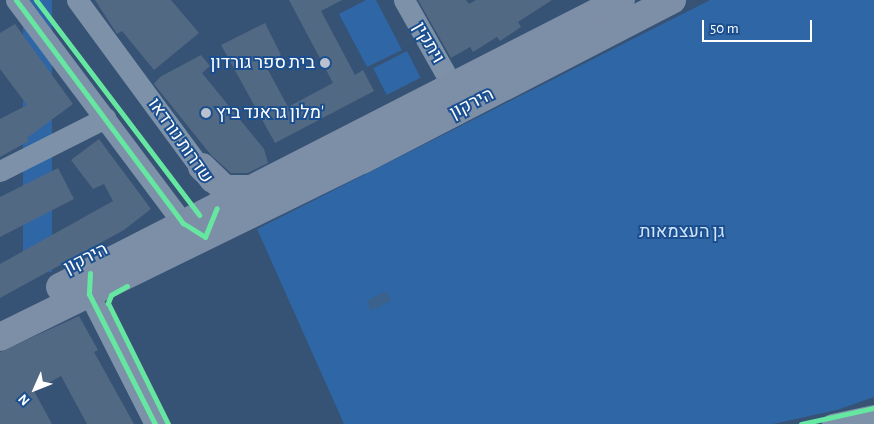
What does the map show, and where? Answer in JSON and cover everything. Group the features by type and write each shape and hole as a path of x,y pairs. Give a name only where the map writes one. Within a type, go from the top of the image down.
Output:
{"main road":[{"name":"הירקון","path":"194,230 218,208 621,0"},
{"name":"הירקון","path":"0,337 89,283 194,230 672,0"},
{"path":"202,167 225,189 254,189"},
{"name":"הירקון","path":"0,316 89,283"}],"street":[{"path":"16,0 105,118 194,230"},
{"name":"שדרות נורדאו","path":"77,0 202,167 216,195 218,208"},
{"name":"ויתקין","path":"404,0 453,87"},
{"path":"0,171 105,118"},
{"path":"89,283 155,424"},
{"path":"832,424 874,416"}],"green space":[{"path":"23,0 52,0 52,272 23,272"},
{"path":"366,0 376,0 402,50 367,67 339,14"},
{"name":"גן העצמאות","path":"710,0 874,0 874,397 837,410 773,424 344,424 257,229"},
{"path":"407,51 421,78 387,95 373,68"}],"shaded area":[{"path":"386,291 391,301 371,311 366,301"}],"building":[{"path":"95,0 171,0 199,33 154,70 122,31 117,34"},
{"path":"289,0 342,0 321,11 355,75 363,70 374,91 275,143 221,45 265,23 281,55 266,63 267,68 288,107 333,83"},
{"path":"418,0 466,0 469,4 476,0 552,0 518,22 521,27 500,41 497,37 473,52 470,47 451,58"},
{"path":"15,24 73,104 27,138 29,141 0,157 0,119 27,105 0,69 0,33"},
{"name":"מלון גראנד ביץ'","path":"201,55 210,66 202,73 264,149 268,163 248,173 231,173 211,155 154,84 160,77"},
{"path":"99,139 151,209 124,230 0,298 0,264 113,201 104,184 93,189 71,160"},
{"path":"58,168 74,199 0,237 0,197"},
{"path":"79,316 98,350 94,352 134,424 87,424 61,376 34,391 52,424 0,424 0,352"}],"cycle path":[{"path":"16,0 183,223 205,237 217,208"},
{"path":"36,0 199,215"},
{"path":"90,273 89,294 155,424"},
{"path":"127,286 111,295 108,303 168,424"},
{"path":"801,424 874,408"}],"place":[{"name":"בית ספר גורדון","path":"325,63"},
{"name":"מלון גראנד ביץ'","path":"206,113"}]}
